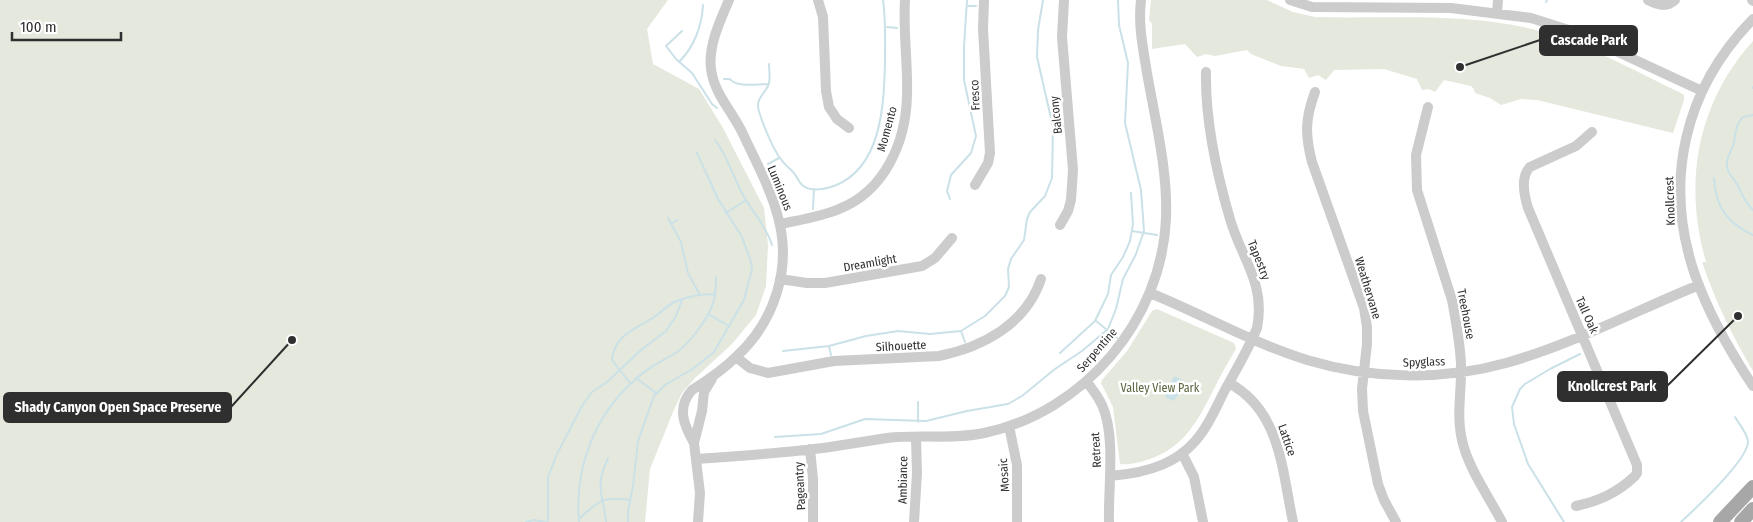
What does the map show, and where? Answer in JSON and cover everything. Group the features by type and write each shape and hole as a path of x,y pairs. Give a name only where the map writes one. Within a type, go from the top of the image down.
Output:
{"main road":[{"path":"1720,522 1753,487"},
{"path":"1741,522 1753,510"}],"street":[{"name":"Luminous","path":"698,522 700,493 694,443 683,420 683,406 692,390 714,376 736,357 755,337 764,324 774,302 780,279 783,244 774,203 742,133 719,94 712,76 712,48 729,0"},
{"path":"818,0 822,17 826,91 829,106 837,119 849,128"},
{"name":"Momento","path":"780,224 839,209 867,193 887,171 898,145 906,110 904,0"},
{"name":"Fresco","path":"975,185 988,163 990,153 983,29 984,0"},
{"name":"Balcony","path":"1060,225 1068,211 1071,200 1073,170 1062,37 1064,0"},
{"name":"Serpentine","path":"696,459 810,449 890,438 959,437 1009,426 1047,409 1087,382 1126,337 1150,293 1166,227 1164,176 1140,29 1141,0"},
{"path":"1290,0 1312,6 1403,4 1531,18 1569,30 1702,91"},
{"path":"1497,13 1498,0"},
{"path":"1648,0 1661,5 1675,0"},
{"name":"Knollcrest","path":"1753,19 1726,50 1702,91 1687,134 1680,185 1680,205 1684,236 1699,285 1720,329 1753,386"},
{"name":"Tapestry","path":"1110,476 1129,475 1162,465 1182,453 1203,432 1252,339 1258,321 1258,289 1252,270 1230,221 1221,186 1206,103 1206,72"},
{"name":"Weathervane","path":"1315,92 1306,123 1308,144 1312,162 1364,308 1367,344 1362,404 1378,484 1396,522"},
{"name":"Treehouse","path":"1428,107 1415,167 1418,190 1452,300 1458,333 1461,372 1459,417 1462,441 1470,463 1502,522"},
{"name":"Tall Oak","path":"1576,506 1602,499 1611,494 1632,479 1637,474 1637,469 1635,459 1528,208 1524,178 1530,166 1576,146 1592,132"},
{"name":"Dreamlight","path":"780,279 807,283 825,283 922,266 936,258 952,238"},
{"name":"Silhouette","path":"736,357 750,368 768,373 834,361 939,356 953,353 993,337 1008,326 1030,304 1041,279"},
{"name":"Spyglass","path":"1150,293 1252,339 1310,361 1364,372 1399,375 1461,372 1527,357 1583,336 1699,285"},
{"name":"Luminous","path":"694,443 702,411 704,392 714,376"},
{"name":"Retreat","path":"1087,382 1098,399 1105,415 1109,436 1109,522"},
{"name":"Lattice","path":"1229,383 1237,387 1253,401 1271,428 1282,460 1293,522"},
{"name":"Mosaic","path":"1009,426 1016,465 1017,522"},
{"name":"Ambiance","path":"914,522 917,473 916,438"},
{"name":"Pageantry","path":"810,449 814,493 813,522"},
{"path":"1182,453 1194,477 1203,522"}],"green space":[{"path":"0,0 668,0 647,29 653,64 699,89 723,128 764,208 768,245 766,286 756,315 732,344 695,378 682,393 673,412 650,469 645,522 0,522"},
{"path":"1151,0 1267,0 1293,12 1315,17 1451,18 1478,20 1532,29 1570,41 1625,65 1679,92 1684,95 1684,100 1673,133 1537,100 1521,99 1501,105 1490,98 1475,93 1471,86 1444,80 1435,92 1429,89 1422,90 1417,79 1384,69 1334,70 1326,80 1318,75 1309,78 1304,69 1281,66 1251,54 1247,50 1215,56 1206,54 1197,57 1185,44 1152,49 1152,24 1149,20"},
{"path":"1753,41 1753,371 1724,318 1702,262 1706,262 1699,232 1696,174 1700,145 1707,117 1734,65"},
{"name":"Valley View Park","path":"1157,309 1234,343 1236,349 1199,417 1183,438 1173,447 1147,460 1137,463 1120,464 1113,407 1101,383 1127,351 1152,311"}],"water":[{"path":"1174,376 1185,381 1185,387 1174,401 1165,397"}],"waterway":[{"path":"769,64 769,84 759,100 758,106 772,145 780,158 805,187 818,189 834,186 850,177 862,165 871,150 877,133 881,115 885,61 883,0"},
{"path":"950,199 947,191 951,175 971,153 976,136 964,80 967,0"},
{"path":"783,351 829,346 866,336 898,331 930,334 961,331 985,316 1005,296 1009,287 1008,269 1011,259 1024,240 1030,212 1045,196 1052,178 1053,127 1037,57 1038,30 1043,0"},
{"path":"775,437 821,434 865,419 926,421 1008,404 1022,396 1108,329 1116,309 1123,279 1136,254 1144,231 1141,190 1125,123 1128,63 1119,25 1118,0"},
{"path":"679,62 689,50 696,36 701,21 703,5"},
{"path":"968,6 976,6"},
{"path":"887,27 897,28"},
{"path":"682,31 666,46 676,59 692,73 712,104 717,108"},
{"path":"724,79 730,79 742,85 769,84"},
{"path":"1753,115 1743,117 1739,123 1727,162 1729,172 1746,202 1753,210"},
{"path":"1053,127 1064,126"},
{"path":"715,140 724,154 749,206 764,227 772,245"},
{"path":"628,522 638,441 654,396 665,385 694,368 714,352 744,300 752,269 742,237 718,199 697,153"},
{"path":"768,164 779,158"},
{"path":"1714,178 1717,197 1724,212 1736,225 1753,235"},
{"path":"813,209 814,189"},
{"path":"1060,353 1095,321 1108,294 1111,275 1123,257 1130,241 1133,224 1131,193"},
{"path":"726,213 746,200"},
{"path":"668,218 681,242 688,273 700,295"},
{"path":"671,224 677,220"},
{"path":"1132,231 1157,235"},
{"path":"579,522 578,502 584,462 590,443 599,425 609,409 636,379 677,352 694,335 712,306 716,277"},
{"path":"630,383 612,360 614,351 621,339 674,302 705,294 715,294"},
{"path":"548,522 548,477 557,454 582,406 592,392 607,382 641,350 666,331 676,316 682,300"},
{"path":"708,314 729,326"},
{"path":"1096,321 1117,338"},
{"path":"961,331 965,342"},
{"path":"829,346 831,355"},
{"path":"1564,522 1528,464 1514,424 1512,407 1520,389 1525,384 1580,354"},
{"path":"636,378 656,393"},
{"path":"918,402 918,422"},
{"path":"1681,522 1731,471 1746,449 1748,441 1745,432 1735,417"},
{"path":"606,522 600,484 608,458"},
{"path":"579,519 601,501 613,499 630,500"},
{"path":"526,522 534,520 546,522"}],"place":[{"name":"Cascade Park","path":"1460,67"},
{"name":"Knollcrest Park","path":"1738,316"},
{"name":"Shady Canyon Open Space Preserve","path":"292,340"}]}
